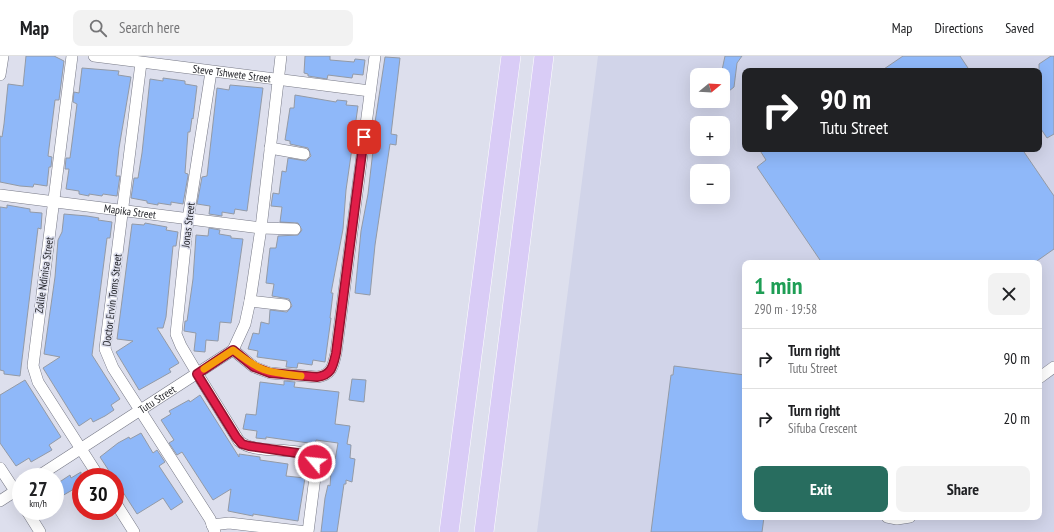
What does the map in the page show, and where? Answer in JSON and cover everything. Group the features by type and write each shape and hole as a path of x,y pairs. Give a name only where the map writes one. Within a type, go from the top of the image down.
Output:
{"highway":[{"path":"449,532 511,56"},
{"path":"484,532 544,56"}],"street":[{"path":"0,75 3,56"},
{"name":"Zolile Ndinisa Street","path":"72,56 33,366 38,382 93,468"},
{"name":"Steve Tshwete Street","path":"94,56 141,63 171,61 211,72 370,91"},
{"path":"281,56 261,228 250,301 245,324 233,350 254,367 270,373 317,377 324,376 332,370 336,353 375,56"},
{"name":"Doctor Ervin Toms Street","path":"141,63 123,212 105,333 105,349 113,368 214,528"},
{"name":"Jonas Street","path":"211,72 188,220 176,328 178,339 197,374 236,437 242,444 304,454 313,459 316,469 307,532"},
{"path":"270,148 304,154"},
{"name":"Mapika Street","path":"0,195 54,201 123,212 261,228"},
{"path":"261,228 295,229"},
{"path":"250,301 285,305"},
{"name":"Tutu Street","path":"51,468 233,350"},
{"path":"1042,376 1054,367"},
{"path":"0,468 12,484"},
{"path":"0,501 12,496"},
{"path":"124,516 134,532"},
{"path":"33,520 40,532"},
{"path":"214,528 229,523 307,532"}],"shaded area":[{"path":"598,56 1054,56 1054,532 537,532"}],"building":[{"path":"26,56 54,56 64,61 59,100 55,100 48,156 52,157 51,167 49,167 47,186 34,184 33,187 20,186 0,182 0,136 2,137 8,84 23,86"},
{"path":"305,56 330,56 330,60 354,62 355,59 365,60 363,75 353,74 352,78 328,75 327,79 308,76 308,74 304,73"},
{"path":"725,56 742,56 737,63 734,87 730,90 730,68 722,68"},
{"path":"903,56 960,56 968,68 885,68"},
{"path":"1051,56 1054,56 1054,134 1047,138 1042,130 1042,68 1039,68 1039,64"},
{"path":"385,57 400,58 391,134 397,135 396,145 390,144 375,245 370,295 355,293 361,231 368,194 374,142 372,142"},
{"path":"82,68 119,71 118,75 131,77 119,148 116,176 120,176 117,196 89,194 89,196 79,194 79,191 66,189 69,169 65,169 66,158 70,158 77,104 73,102 74,92 79,93"},
{"path":"163,78 185,81 185,84 197,86 193,119 192,118 190,132 188,132 185,173 188,174 188,176 183,204 171,202 171,205 158,203 158,205 131,198 134,178 138,178 142,153 150,79 163,81"},
{"path":"230,85 263,88 247,211 235,209 234,214 222,212 222,216 209,214 210,206 197,204 202,177 207,176 217,88 229,90"},
{"path":"295,95 336,102 337,100 347,101 346,105 358,106 346,190 343,229 331,293 333,293 331,318 325,362 313,360 312,365 298,363 297,368 286,367 287,361 257,357 258,351 248,349 253,333 259,334 261,322 269,324 270,310 287,312 292,306 289,299 272,296 274,284 266,283 270,248 276,248 278,236 298,235 302,230 298,223 280,222 282,207 271,206 273,193 279,194 282,171 286,172 288,158 306,161 311,156 308,148 290,144 290,141 285,140 290,108 294,108"},
{"path":"761,152 1024,152 1054,196 1054,249 1038,260 820,260 757,167 766,160"},
{"path":"7,205 30,209 30,212 42,213 41,229 38,228 20,376 4,374 4,371 0,370 0,207 7,208"},
{"path":"64,214 99,218 98,220 112,222 110,238 107,238 92,355 120,399 111,405 114,410 105,416 93,422 91,418 79,426 43,368 60,357 44,354 55,277 58,240 62,232"},
{"path":"145,223 167,227 166,230 178,232 176,246 173,246 166,317 163,328 157,328 179,363 169,369 171,372 139,390 116,352 133,341 117,339 132,224 144,225"},
{"path":"209,228 220,230 219,234 231,236 231,238 243,239 231,323 220,322 218,341 206,340 205,352 194,351 196,333 184,331 185,321 187,321 193,279 196,235 208,236"},
{"path":"674,366 742,375 742,520 764,520 762,532 651,532 671,375 673,375"},
{"path":"352,379 366,380 364,402 349,400"},
{"path":"25,380 61,437 49,445 52,450 31,462 29,458 16,466 0,443 0,395"},
{"path":"284,381 295,382 294,387 339,392 335,424 350,426 347,444 351,445 350,458 355,459 352,482 346,480 346,484 344,484 337,532 321,532 325,498 328,485 330,486 331,472 333,472 338,443 316,440 316,444 266,437 266,439 256,438 257,431 243,429 246,414 256,415 260,382 284,385"},
{"path":"200,395 239,457 239,454 260,457 260,460 288,464 286,476 305,478 298,521 253,514 253,516 228,511 231,489 213,500 182,452 177,455 169,443 174,440 161,420 171,414 169,411 189,400 190,402"},
{"path":"141,433 153,453 157,450 165,462 159,466 183,502 171,510 163,498 137,514 124,494 124,468 107,468 100,457 118,443 129,437 130,439"},
{"path":"70,475 72,490 64,495 64,479"}],"slow traffic":[{"path":"204,369 233,350 254,367 270,373 301,376"}],"route":[{"path":"315,462 311,456 304,454 242,444 236,437 197,374 233,350 254,367 270,373 317,377 324,376 332,370 336,353 364,137"}]}
